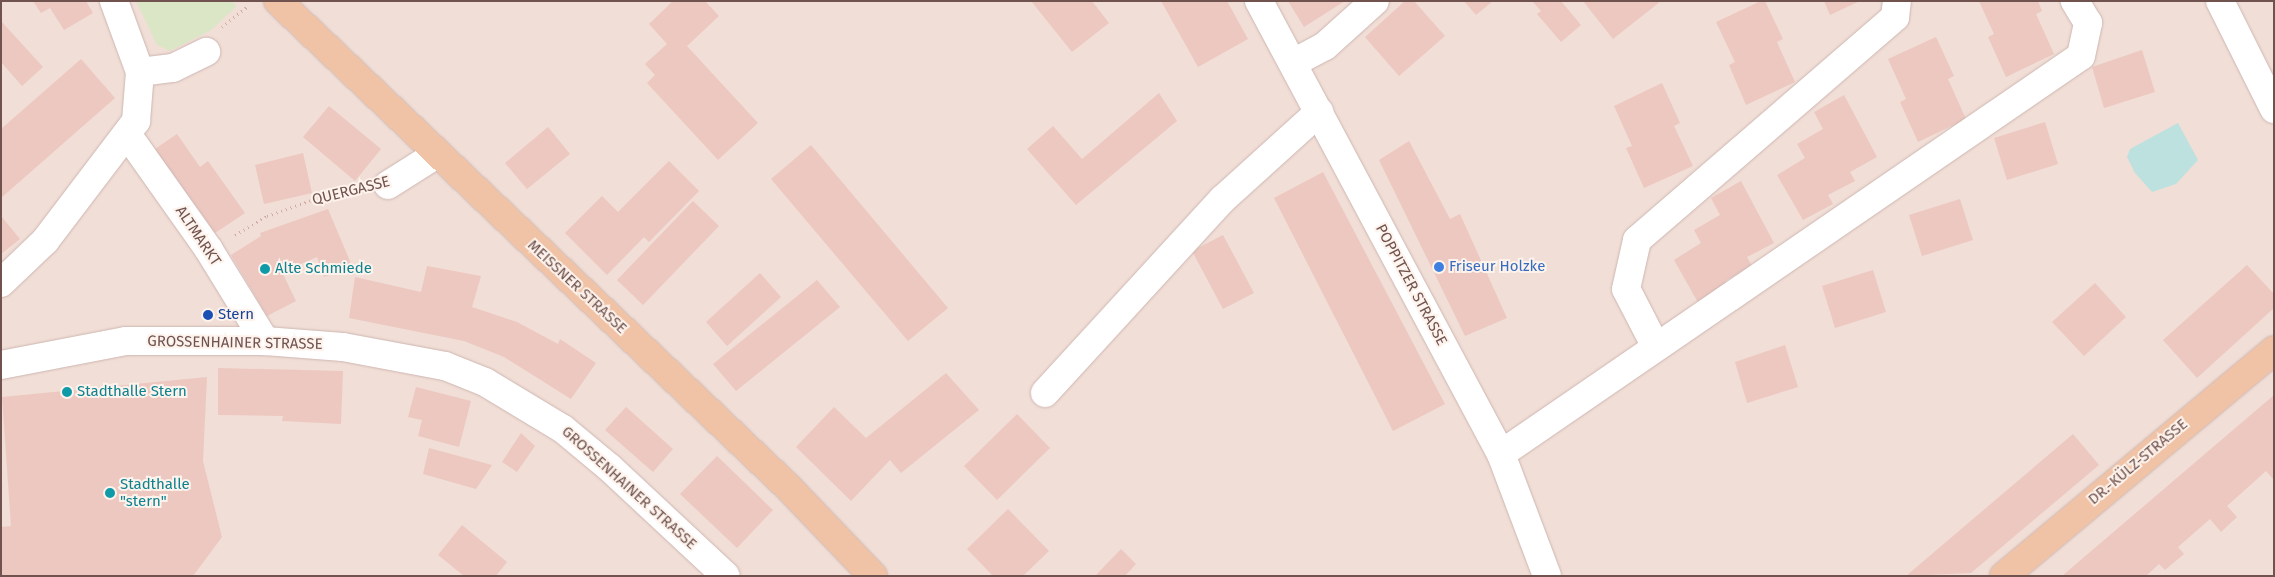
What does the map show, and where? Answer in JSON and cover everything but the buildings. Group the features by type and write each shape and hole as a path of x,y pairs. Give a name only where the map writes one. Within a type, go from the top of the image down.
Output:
{"main road":[{"name":"MEISSNER STRASSE","path":"278,1 788,487 873,576"},
{"name":"DR.-KÜLZ-STRASSE","path":"2004,576 2274,350"}],"street":[{"path":"1,283 45,241 132,127 140,72 114,1"},
{"name":"POPPITZER STRASSE","path":"1259,1 1501,454 1547,576"},
{"path":"1293,63 1325,46 1375,1"},
{"path":"1656,347 1626,289 1637,240 1894,17 1897,1"},
{"path":"1501,454 2081,56 2088,23 2075,1"},
{"path":"2220,1 2274,109"},
{"path":"140,72 173,68 206,52"},
{"path":"1045,394 1223,199 1319,112"},
{"name":"ALTMARKT","path":"132,127 264,341"},
{"name":"QUERGASSE","path":"388,185 437,154"},
{"name":"GROSSENHAINER STRASSE","path":"1,365 126,341 264,341 343,347 407,357 445,366 485,382 563,429 610,468 726,576"}],"path":[{"path":"206,52 215,32 254,1"},
{"name":"QUERGASSE","path":"209,250 267,216 320,197 388,185"}],"shaded area":[{"path":"1,1 2274,1 2274,576 1,576"}],"green space":[{"path":"136,1 232,1 237,6 211,30 170,51 157,45"}],"water":[{"path":"2178,123 2198,160 2176,184 2152,192 2135,173 2127,157 2130,149"}],"place":[{"name":"Friseur Holzke","path":"1439,267"},
{"name":"Alte Schmiede","path":"265,269"},
{"name":"Stern","path":"208,315"},
{"name":"Stadthalle Stern","path":"67,392"},
{"name":"Stadthalle \"stern\"","path":"110,493"}]}
